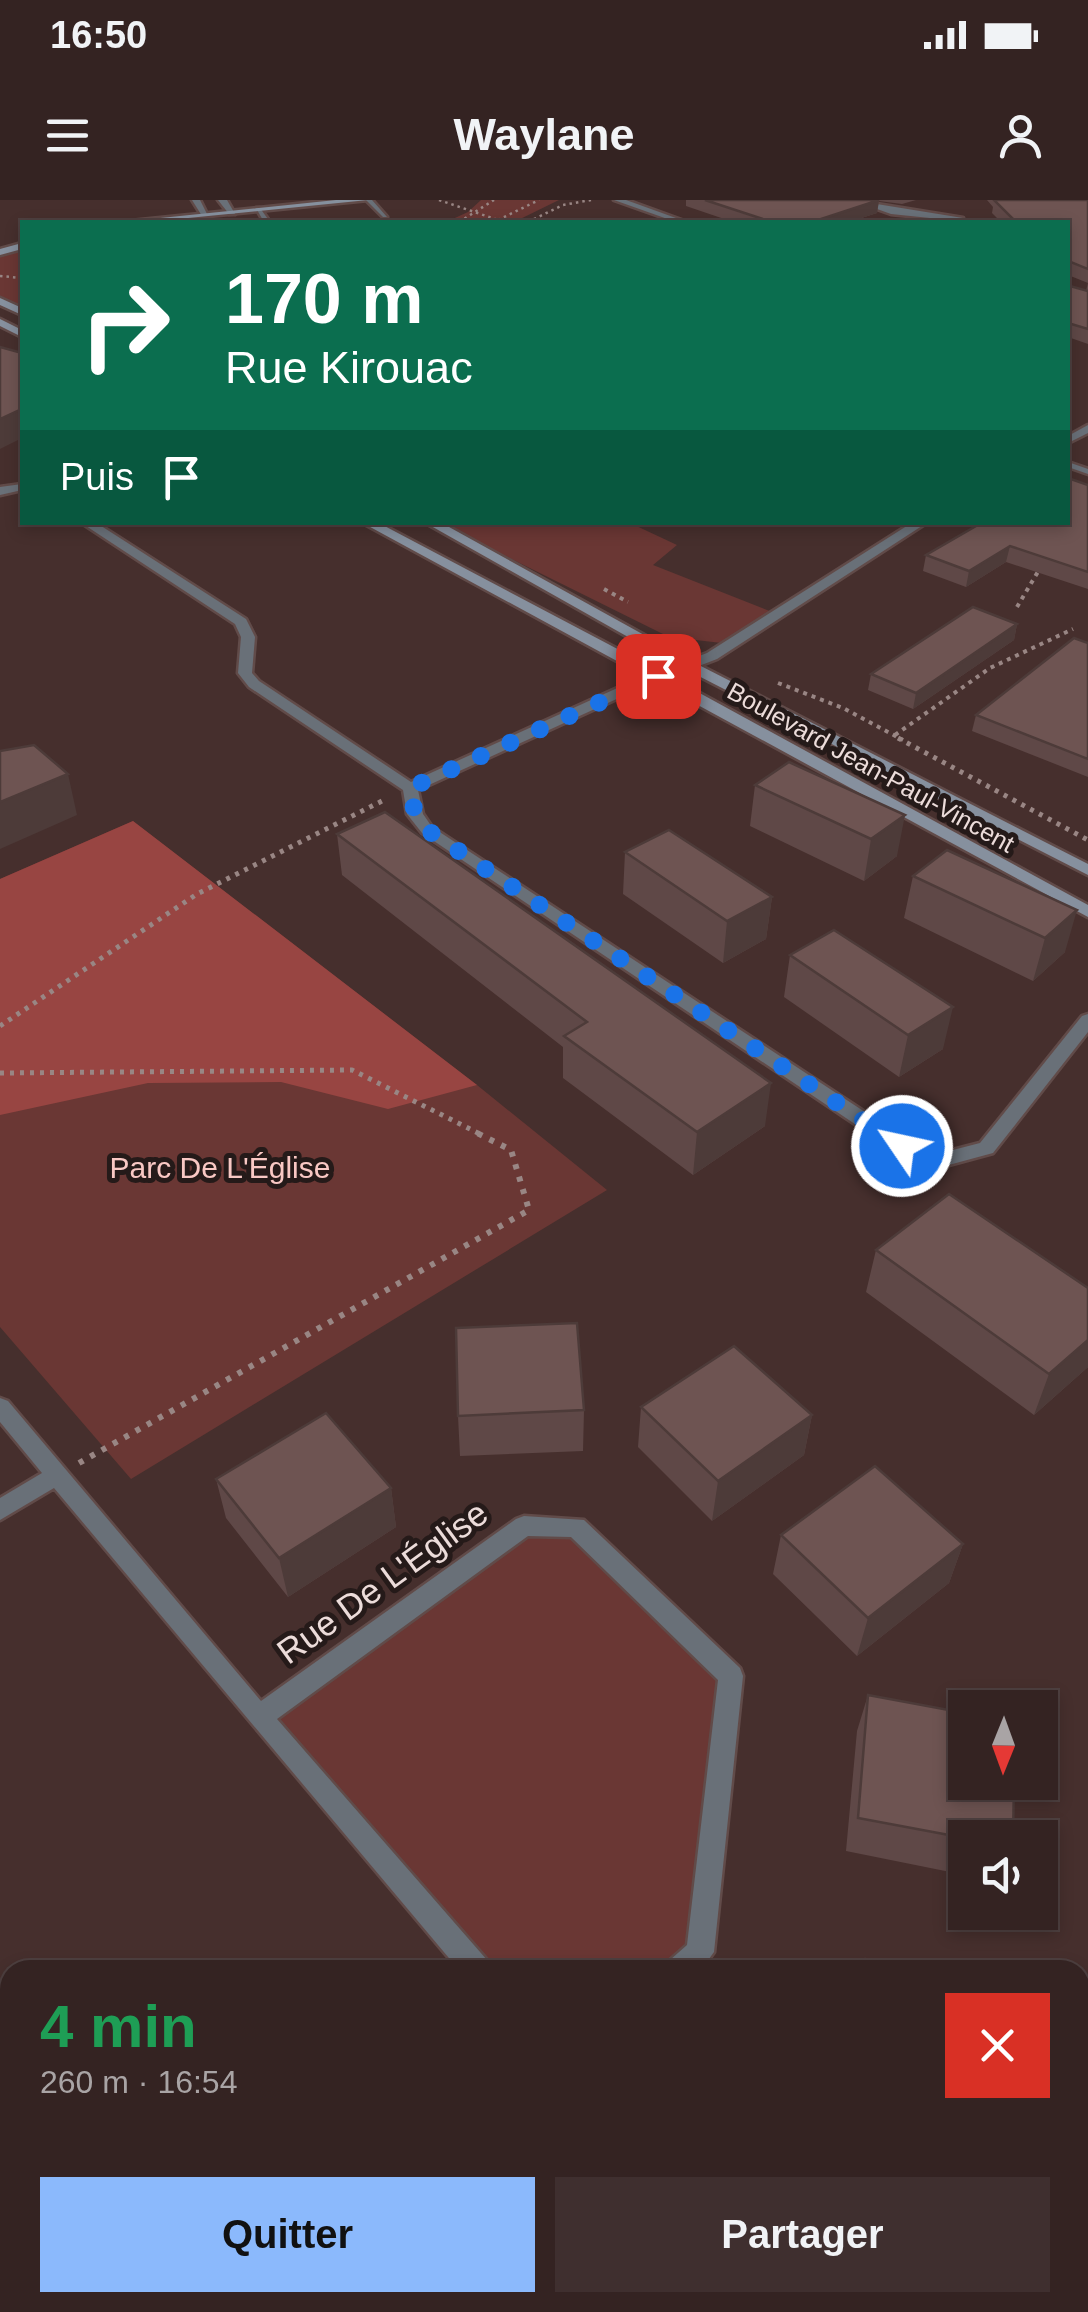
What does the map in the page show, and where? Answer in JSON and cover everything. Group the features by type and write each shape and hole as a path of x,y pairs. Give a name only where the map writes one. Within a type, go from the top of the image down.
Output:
{"street":[{"path":"196,200 205,214"},
{"path":"222,200 232,212"},
{"path":"145,220 366,200"},
{"path":"618,200 677,220"},
{"path":"856,200 892,211 961,220 965,200"},
{"path":"91,525 241,622 248,636 245,673 254,684 410,788 415,814 427,830 902,1146 946,1159 986,1148 1088,1020"},
{"name":"Boulevard Jean-Paul-Vincent","path":"373,525 1088,912"},
{"name":"Boulevard Jean-Paul-Vincent","path":"435,525 688,665 1088,870"},
{"path":"410,788 658,676 712,656 917,525"},
{"path":"0,1407 258,1717 468,1960"},
{"path":"0,1510 56,1476"},
{"name":"Rue De L'Église","path":"258,1717 524,1526 576,1526 731,1676 700,1952 691,1960"}],"lane":[{"path":"366,200 385,216"},
{"path":"258,209 266,220"},
{"path":"217,213 223,220"}],"path":[{"path":"439,200 493,220"},
{"path":"463,220 494,200"},
{"path":"497,220 538,200"},
{"path":"532,220 563,206 591,200"},
{"path":"1017,608 1046,558"},
{"path":"601,588 635,607"},
{"path":"895,736 990,668 1073,629"},
{"name":"Boulevard Jean-Paul-Vincent","path":"769,680 802,690 895,736 1088,840"},
{"path":"0,1026 197,894 340,819 410,788"},
{"path":"0,1073 352,1070 511,1150 529,1210 56,1476"}],"green space":[{"path":"481,200 559,200 518,220 450,220"},
{"path":"20,247 20,311 0,300 0,252"},
{"path":"443,525 634,525 677,545 653,565 772,612 722,643 669,637"},
{"name":"Parc De L'Église","path":"133,821 607,1190 131,1479 0,1327 0,879"},
{"path":"524,1526 576,1527 731,1676 700,1952 691,1960 468,1960 259,1717"}],"shaded area":[{"path":"133,821 477,1085 388,1109 281,1082 148,1083 0,1115 0,879"}],"building":[{"path":"705,200 879,200 818,220 766,220"},
{"path":"994,200 1088,200 1088,269 1070,262 1070,220 1014,220"},
{"path":"1070,286 1088,291 1088,329 1070,324"},
{"path":"0,347 20,352 20,410 0,419"},
{"path":"1070,479 1088,485 1088,572 1010,546 969,571 926,555 978,525 1070,525"},
{"path":"973,607 1017,624 916,693 871,674"},
{"path":"1074,638 1088,643 1088,759 976,715"},
{"path":"34,745 68,774 0,802 0,751"},
{"path":"789,762 905,815 871,839 755,785"},
{"path":"385,812 771,1083 697,1132 564,1036 587,1022 337,834"},
{"path":"669,830 772,897 727,921 625,852"},
{"path":"947,850 1077,910 1045,938 913,876"},
{"path":"834,930 953,1007 908,1035 790,955"},
{"path":"949,1194 1088,1288 1088,1340 1049,1374 876,1250"},
{"path":"577,1323 584,1410 458,1416 456,1328"},
{"path":"734,1346 812,1415 718,1481 641,1407"},
{"path":"326,1413 391,1488 279,1558 216,1479"},
{"path":"875,1466 963,1544 868,1618 781,1535"},
{"path":"868,1695 948,1710 948,1800 1014,1800 1013,1820 948,1820 948,1835 858,1818"}],"route":[{"path":"658,676 410,788 415,814 427,830 902,1146"}]}
